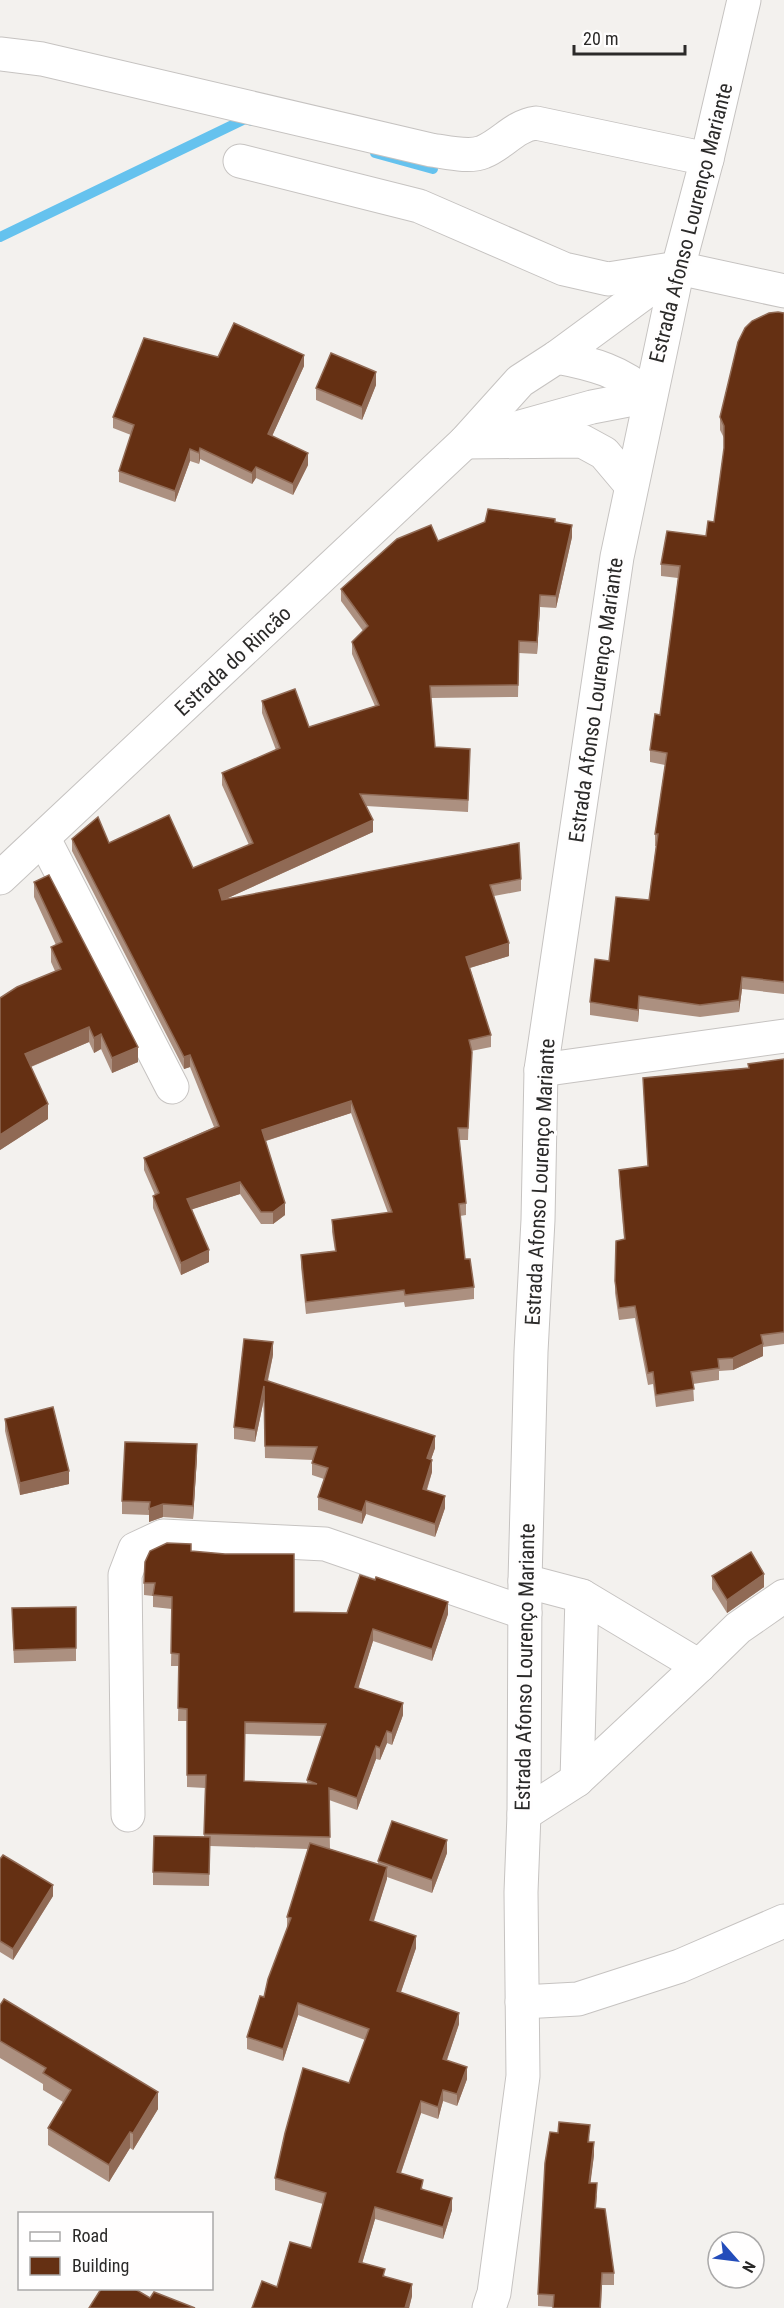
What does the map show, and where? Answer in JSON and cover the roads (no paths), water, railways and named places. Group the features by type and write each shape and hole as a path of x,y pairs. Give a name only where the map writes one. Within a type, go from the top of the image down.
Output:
{"main road":[{"name":"Estrada Afonso Lourenço Mariante","path":"489,2308 494,2293 523,2076 521,1892 524,1814 525,1597 541,1070 617,557 678,268 707,159 744,0"},
{"path":"0,54 42,59 431,150 457,153 483,152 524,124 536,123 707,159"},
{"path":"240,160 419,206 564,269 608,279 678,268 784,291"},
{"name":"Estrada do Rincão","path":"0,879 465,442 520,381 557,357 678,268"},
{"path":"557,357 598,365 635,383 650,396"},
{"name":"Estrada do Rincão","path":"465,442 592,407 650,396"},
{"path":"465,442 582,441 604,453 631,485"},
{"path":"44,839 172,1087"},
{"path":"541,1070 784,1036"},
{"path":"128,1815 125,1575 135,1549 163,1536 325,1544 525,1597 582,1596 699,1666"},
{"path":"577,1780 582,1596"},
{"path":"524,1814 577,1780 738,1629 784,1596"},
{"path":"522,2002 578,1999 680,1966 784,1921"}],"waterway":[{"path":"0,237 245,119 252,121"},
{"path":"375,153 433,169"}]}
